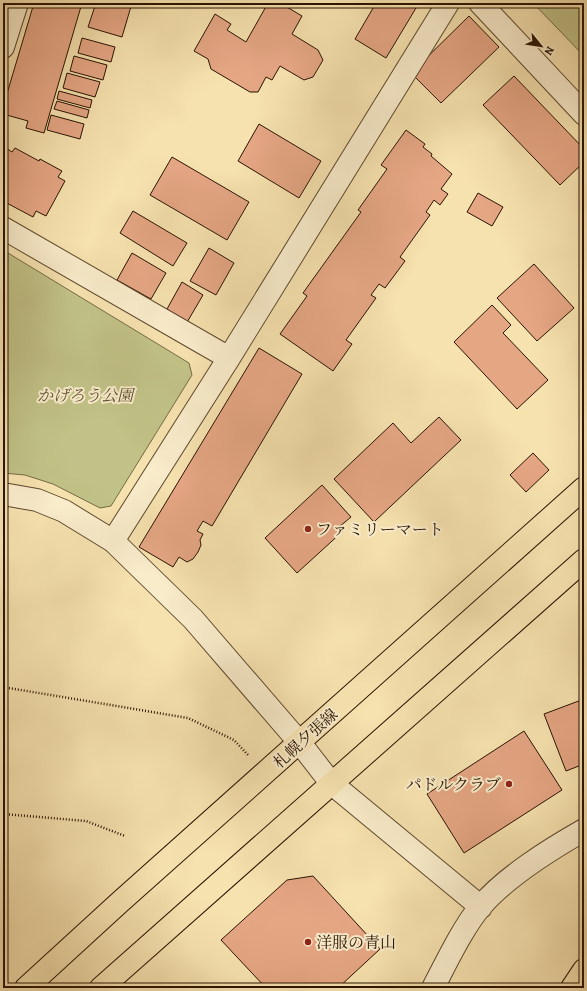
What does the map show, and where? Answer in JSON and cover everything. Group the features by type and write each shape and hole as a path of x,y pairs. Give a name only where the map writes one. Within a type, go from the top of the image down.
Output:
{"main road":[{"name":"札幌夕張線","path":"26,988 584,488"},
{"path":"101,988 584,560"},
{"path":"572,988 584,970"}],"street":[{"path":"3,47 17,3"},
{"path":"114,541 448,3"},
{"path":"480,3 584,114"},
{"path":"3,228 229,358"},
{"path":"3,494 37,500 64,511 114,541 193,619 300,743 331,783 481,907"},
{"path":"433,988 481,907 512,878 556,846 584,830"}],"path":[{"path":"3,687 188,718 234,740 265,773"},
{"path":"3,814 86,820 125,836"}],"green space":[{"path":"533,3 584,3 584,56 534,4"},
{"name":"かげろう公園","path":"3,250 189,363 192,375 111,506 100,508 53,484 25,475 3,473"}],"building":[{"path":"34,3 82,3 44,133 26,128 28,121 3,114 3,107"},
{"path":"96,3 132,3 122,37 88,27"},
{"path":"268,3 280,3 302,16 292,34 318,50 323,60 313,77 304,80 280,66 272,80 266,77 258,92 250,92 211,69 208,59 194,51 215,14 231,24 227,30 246,42"},
{"path":"376,3 419,3 386,58 355,39"},
{"path":"469,16 499,47 441,103 411,73"},
{"path":"82,38 115,47 111,62 78,53"},
{"path":"74,56 107,65 103,80 70,71"},
{"path":"67,73 100,82 95,97 63,88"},
{"path":"514,76 584,149 584,162 560,185 483,105"},
{"path":"59,91 92,100 90,108 57,99"},
{"path":"57,101 89,110 87,118 54,109"},
{"path":"51,115 84,124 80,139 47,130"},
{"path":"259,124 321,161 299,198 238,161"},
{"path":"406,130 425,144 423,147 432,154 431,156 452,174 441,189 448,194 440,205 434,200 426,212 430,215 400,257 405,261 385,288 379,284 371,295 376,298 346,340 352,344 333,371 280,334 307,296 303,293 361,212 358,210 387,169 381,165"},
{"path":"3,146 12,152 15,148 62,171 58,177 65,181 46,216 36,211 33,217 3,201"},
{"path":"172,157 249,202 227,240 150,195"},
{"path":"478,193 503,207 492,226 467,212"},
{"path":"133,211 187,243 173,266 120,233"},
{"path":"209,248 234,263 216,295 190,281"},
{"path":"132,253 166,273 151,299 117,280"},
{"path":"534,264 574,308 537,341 497,298"},
{"path":"182,282 203,295 186,324 172,317 174,314 167,309"},
{"path":"492,305 511,325 503,333 548,380 517,409 454,342"},
{"path":"259,348 302,374 212,526 203,521 197,531 203,534 200,540 201,545 198,552 193,559 187,562 179,557 173,567 139,547"},
{"path":"439,417 461,440 374,522 334,479 393,423 411,443"},
{"path":"533,453 549,470 526,492 510,475"},
{"name":"ファミリーマート","path":"322,485 351,517 339,527 343,531 297,573 265,538"},
{"path":"584,699 584,764 566,771 544,714"},
{"path":"524,731 562,790 464,853 427,794"},
{"path":"313,876 380,949 338,988 326,988 323,985 320,988 266,988 221,940 287,880"}],"place":[{"name":"ファミリーマート","path":"308,529"},
{"name":"パドルクラブ","path":"509,784"},
{"name":"洋服の青山","path":"308,942"}]}
